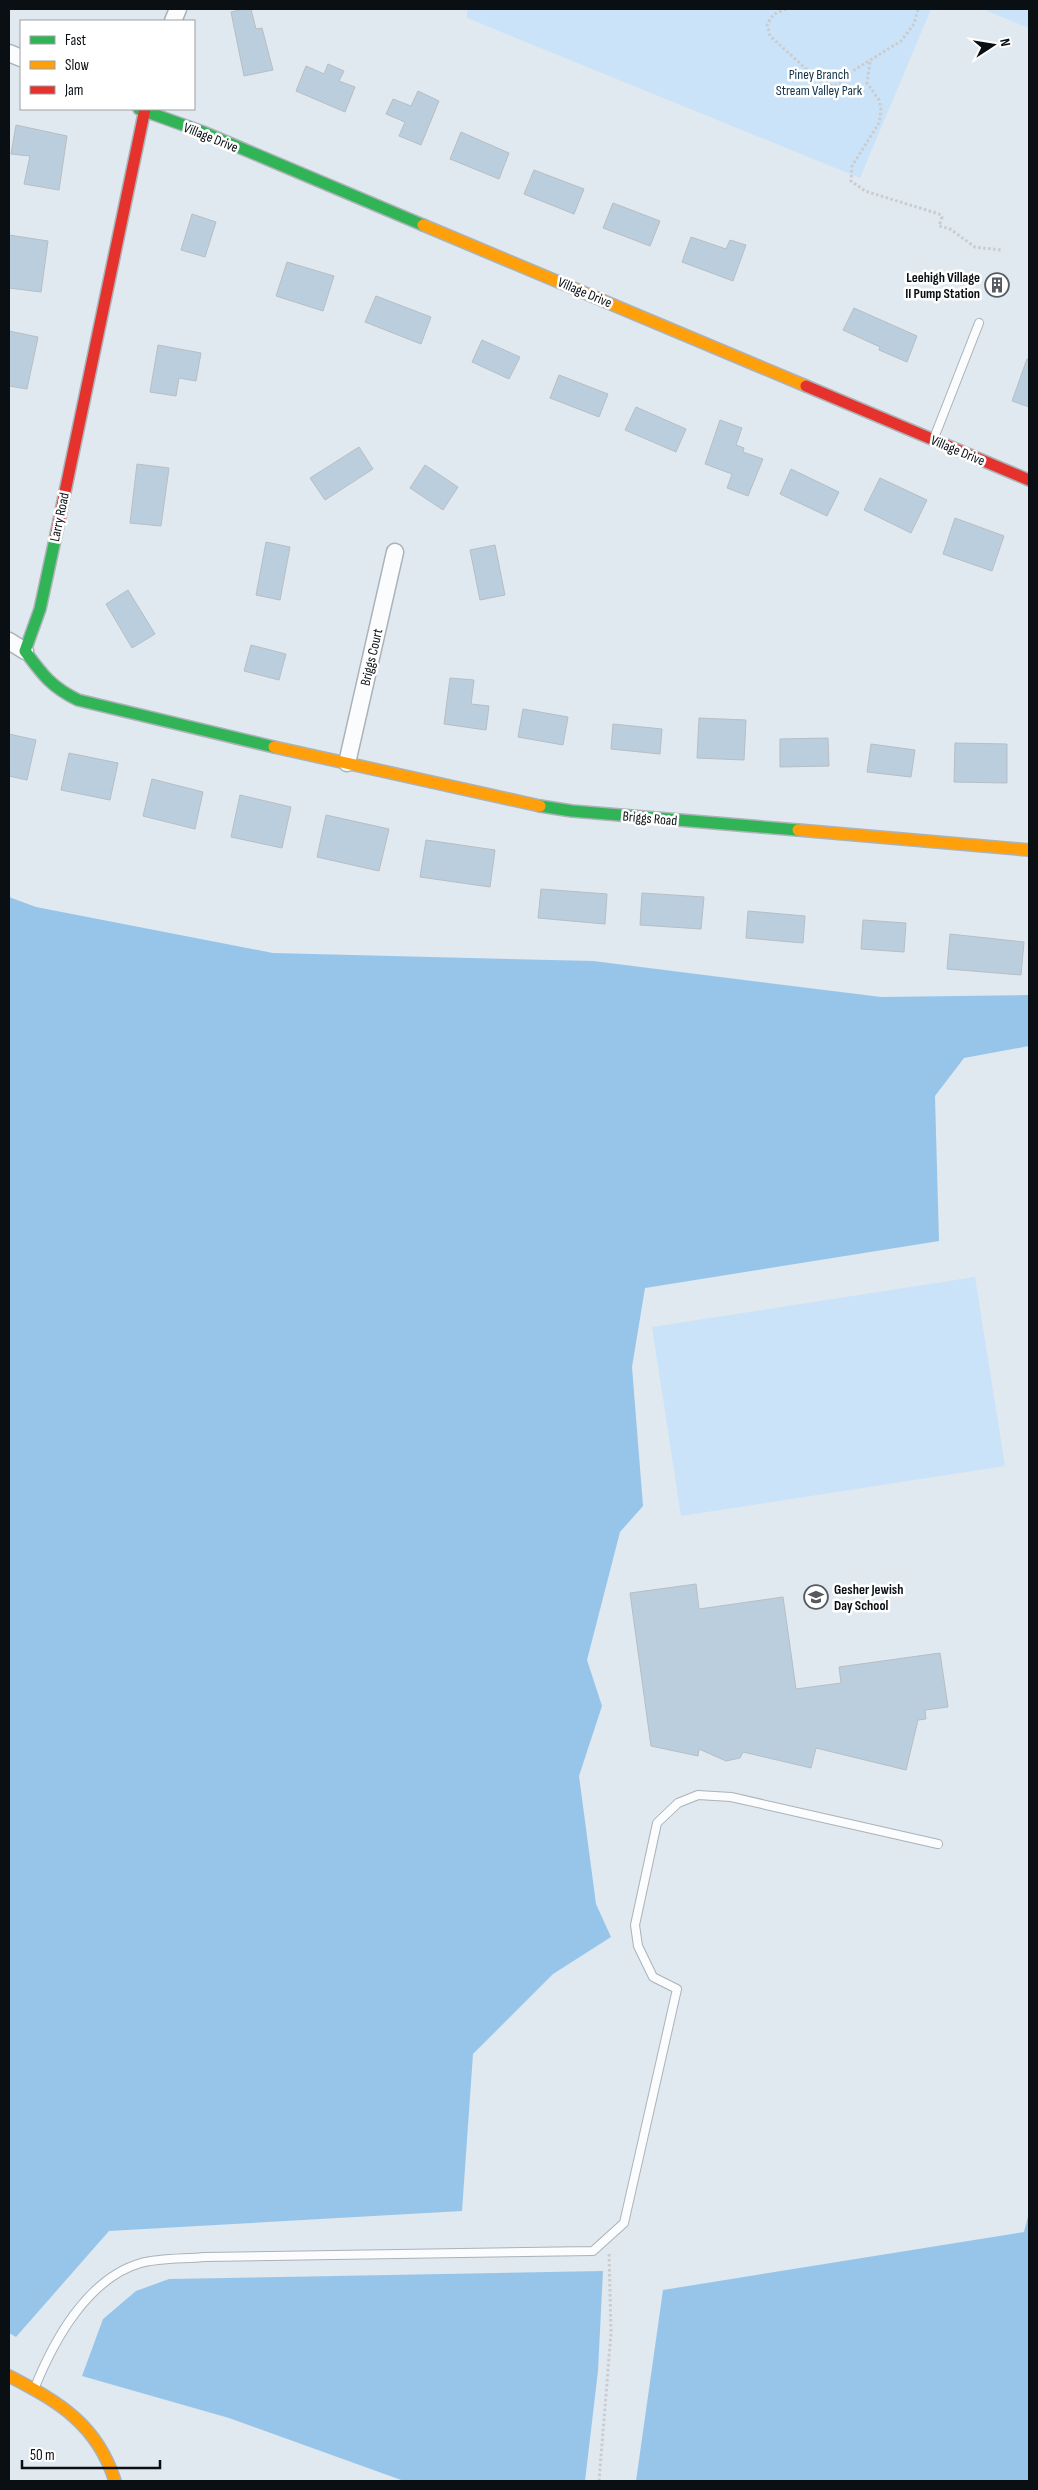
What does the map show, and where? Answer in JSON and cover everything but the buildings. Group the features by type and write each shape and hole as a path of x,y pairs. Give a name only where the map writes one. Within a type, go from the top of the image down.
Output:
{"street":[{"name":"Village Drive","path":"143,110 203,132 1029,480"},
{"name":"Larry Road","path":"25,651 40,608 143,110"},
{"name":"Briggs Court","path":"347,763 395,552"},
{"path":"9,641 25,651"},
{"name":"Briggs Road","path":"25,651 47,681 61,692 78,700 518,802 572,811 1029,850"},
{"path":"9,2376 77,2416 97,2438 109,2460 115,2481"}],"lane":[{"path":"933,440 979,323"},
{"path":"34,2389 47,2357 86,2298 112,2275 141,2263 205,2257 593,2251 624,2223 677,1989 654,1977 638,1946 634,1925 657,1823 678,1803 698,1795 731,1797 938,1844"}],"path":[{"path":"786,9 769,19 767,30 770,36 814,77 834,86 842,84 852,72 901,41 914,24 918,9"},
{"path":"870,62 867,82 879,100 882,110 878,123 852,166 851,181 864,191 939,214 942,218 939,226 964,238 970,245 1001,250"},
{"path":"599,2481 611,2333 608,2237"}],"green space":[{"name":"Piney Branch Stream Valley Park","path":"467,9 931,9 860,178 467,18"},
{"path":"983,9 1029,9 1029,28"},
{"path":"975,1277 1005,1466 681,1516 652,1327"}],"shaded area":[{"path":"9,897 36,907 273,953 593,961 881,997 1029,995 1029,1046 964,1058 935,1096 939,1241 645,1288 632,1367 643,1506 620,1532 587,1660 602,1706 579,1776 596,1904 611,1937 553,1974 473,2054 462,2211 109,2231 16,2337 9,2333"},
{"path":"1029,2213 1029,2481 636,2481 663,2290 1024,2232"},
{"path":"603,2271 598,2371 585,2481 404,2481 229,2418 82,2376 103,2319 136,2291 169,2279"}],"traffic: fast":[{"path":"142,110 203,132 423,225"},
{"path":"56,535 40,609 25,651 54,685 78,700 274,747"},
{"path":"540,806 572,811 798,830"}],"traffic: slow":[{"path":"423,225 806,386"},
{"path":"274,747 540,806"},
{"path":"798,830 1029,850"},
{"path":"9,2376 44,2395 74,2417 98,2444 115,2481"}],"traffic: jam":[{"path":"56,535 145,110"},
{"path":"806,386 1029,480"}],"place":[{"name":"Leehigh Village II Pump Station","path":"997,285"},
{"name":"Gesher Jewish Day School","path":"816,1597"}]}
